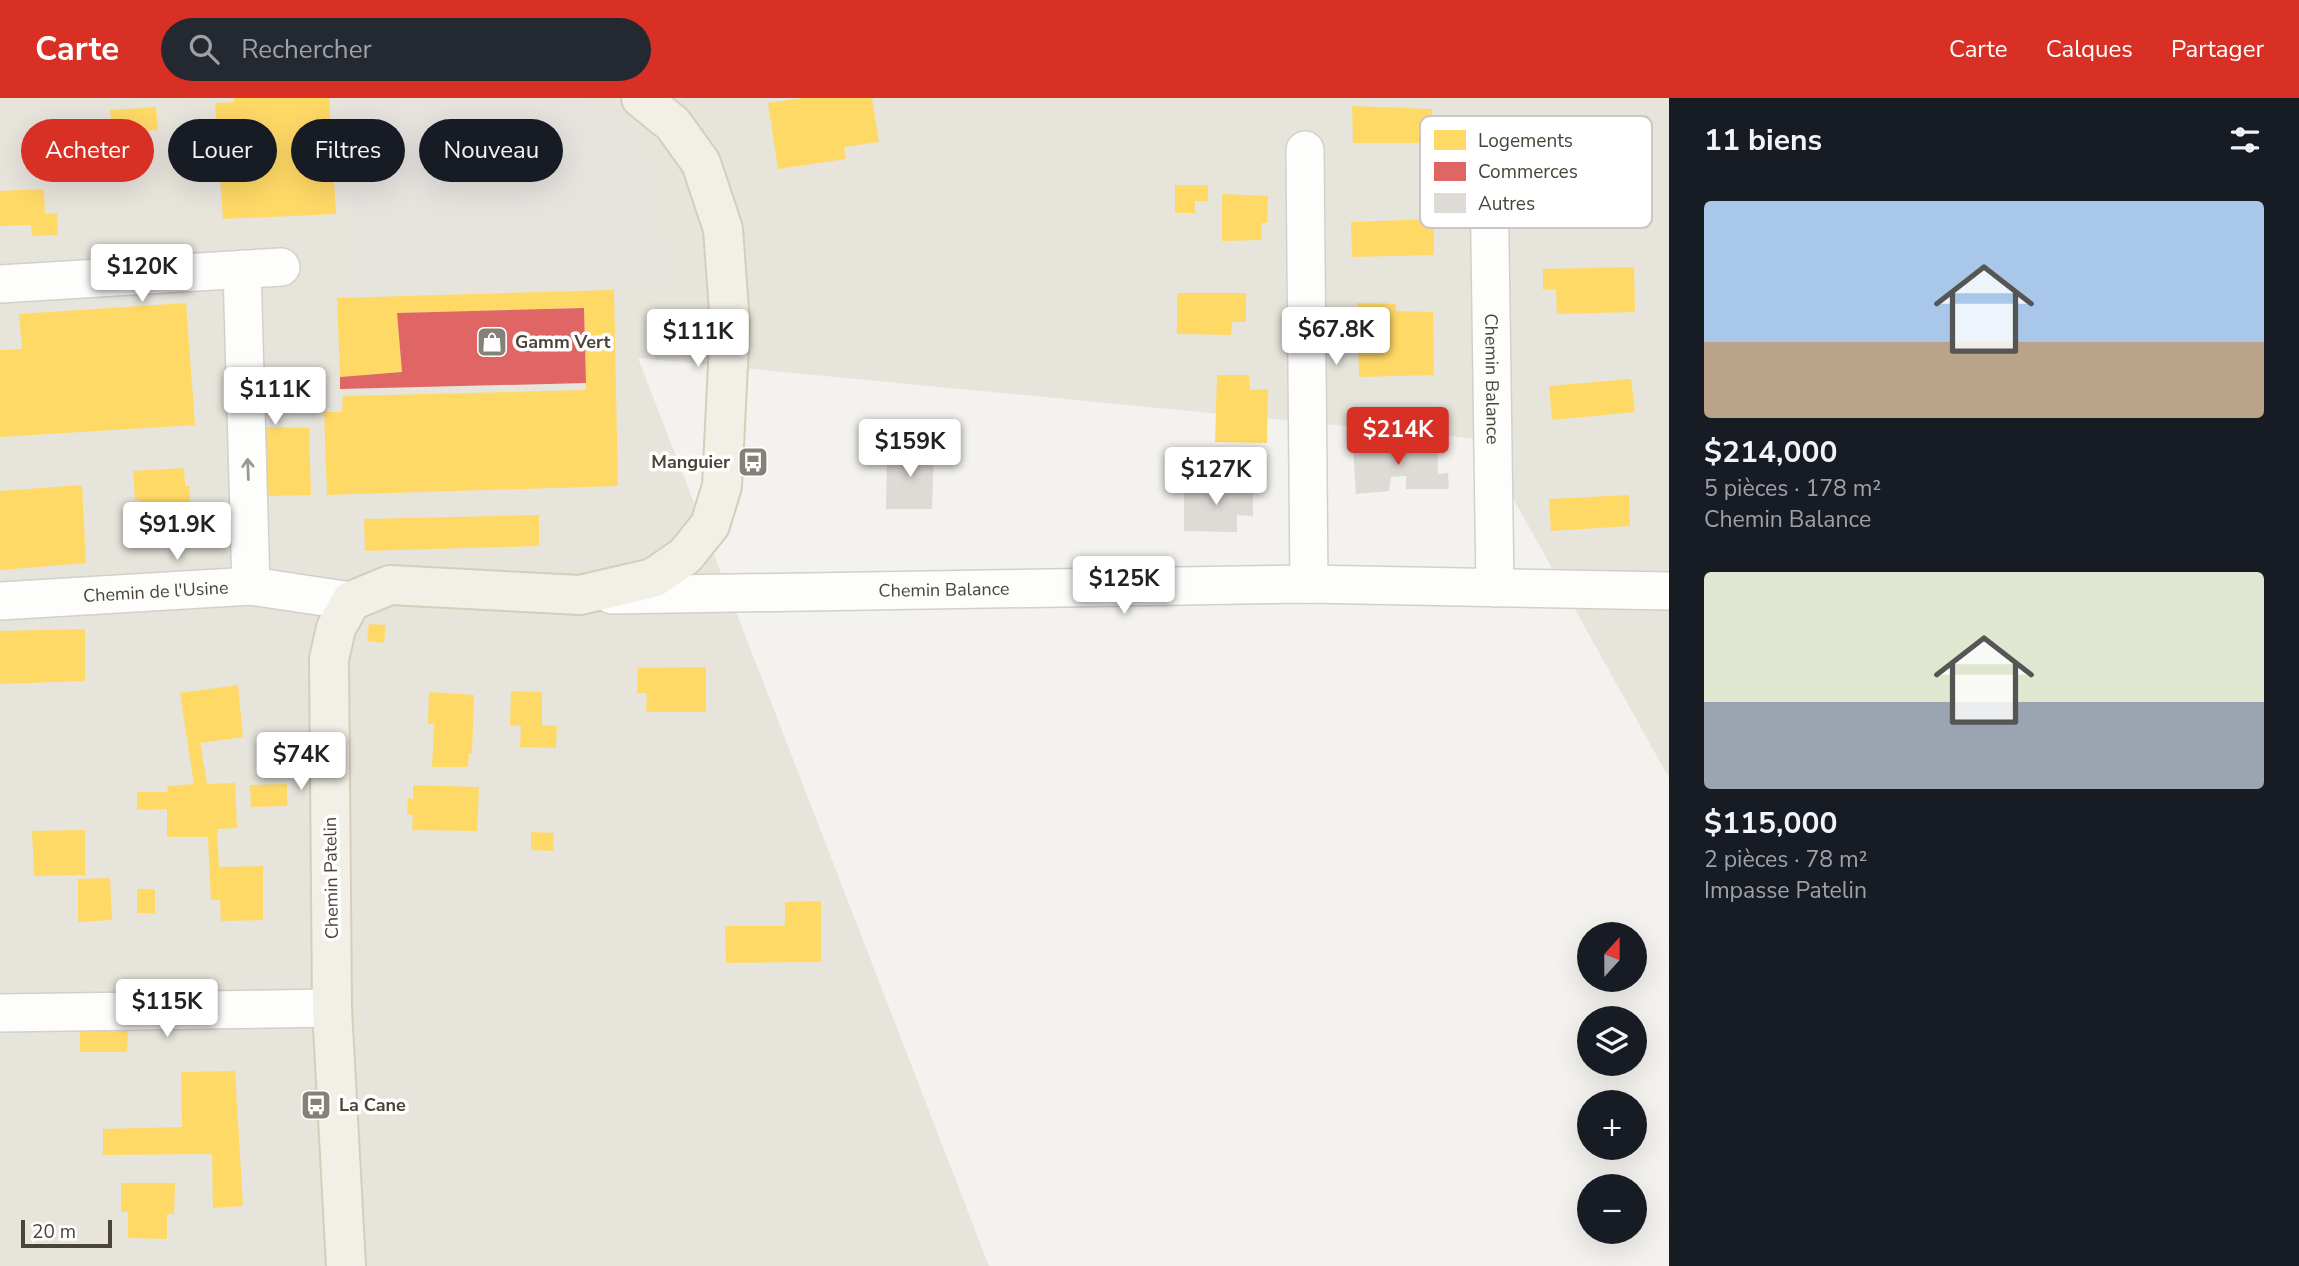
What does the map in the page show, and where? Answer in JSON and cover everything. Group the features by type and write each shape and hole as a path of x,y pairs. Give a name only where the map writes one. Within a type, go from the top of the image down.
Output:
{"main road":[{"path":"351,601 390,585 580,596 653,578 685,556 710,525 722,486 730,324 723,229 701,163 673,124 641,98"},
{"name":"Chemin Patelin","path":"346,1266 332,1007 329,659 336,628 351,601"}],"street":[{"path":"1305,150 1309,584"},
{"name":"Chemin Balance","path":"1490,228 1495,588"},
{"path":"0,284 281,267"},
{"path":"242,269 251,586"},
{"name":"Chemin Balance","path":"580,596 1309,584 1669,591"},
{"name":"Chemin de l'Usine","path":"0,601 251,586 351,601"},
{"path":"0,1013 332,1007"}],"shaded area":[{"path":"0,98 1669,98 1669,778 1480,439 638,358 989,1266 0,1266"},
{"path":"346,98 575,98 623,125 651,169 663,282 353,280 349,182 405,182 405,119 347,119"}],"building: Logements":[{"path":"234,98 329,98 330,119 291,119 291,182 334,182 336,214 223,219 220,182 277,182 277,119 216,119 215,103 234,102"},
{"path":"801,98 872,98 879,142 844,147 846,159 778,169 768,103"},
{"path":"1352,106 1432,109 1432,116 1420,116 1420,143 1353,143"},
{"path":"156,107 158,130 154,130 154,119 111,119 110,110"},
{"path":"1175,185 1208,185 1208,201 1195,201 1195,213 1175,213"},
{"path":"44,189 45,214 57,213 58,235 32,236 31,225 0,226 0,191"},
{"path":"1222,194 1268,196 1267,223 1262,223 1261,240 1222,241"},
{"path":"1420,220 1420,228 1434,228 1434,255 1352,257 1351,222"},
{"path":"1634,267 1635,312 1557,314 1556,289 1543,290 1543,269"},
{"path":"614,290 618,486 327,495 324,412 342,412 343,396 586,390 584,308 397,313 402,372 340,377 337,298"},
{"path":"1177,293 1246,293 1246,322 1232,322 1231,335 1177,334"},
{"path":"186,303 195,425 0,437 0,350 22,349 19,314"},
{"path":"1357,303 1396,304 1396,311 1433,312 1434,375 1359,377"},
{"path":"1217,375 1249,375 1250,390 1268,389 1267,443 1215,442"},
{"path":"1631,379 1635,412 1552,420 1549,386"},
{"path":"289,381 289,408 265,407 265,383"},
{"path":"1444,418 1445,441 1403,444 1402,420"},
{"path":"1395,420 1393,444 1353,447 1352,423"},
{"path":"265,427 309,428 311,495 264,496"},
{"path":"184,468 185,486 189,486 193,542 143,545 140,500 135,500 133,471"},
{"path":"82,485 86,563 0,570 0,491"},
{"path":"1629,495 1630,526 1551,531 1549,499"},
{"path":"539,515 539,546 365,551 364,519"},
{"path":"369,624 386,625 384,643 367,641"},
{"path":"85,629 85,681 0,684 0,631"},
{"path":"706,667 706,712 646,712 647,693 637,693 638,668"},
{"path":"238,685 243,737 200,743 207,784 235,783 237,828 217,829 219,867 263,866 263,920 221,921 220,900 211,900 208,837 167,837 167,809 137,810 137,792 168,792 167,786 194,784 180,693"},
{"path":"511,691 542,692 542,725 557,726 556,748 520,747 521,726 510,725"},
{"path":"429,692 474,695 472,753 469,753 468,767 432,767 434,724 428,724"},
{"path":"287,784 287,806 251,807 250,785"},
{"path":"413,785 479,787 477,831 412,830 413,815 407,814 408,798 413,799"},
{"path":"85,830 85,875 34,876 32,831"},
{"path":"531,832 554,833 553,851 531,850"},
{"path":"110,878 112,920 78,922 78,879"},
{"path":"137,889 155,889 155,913 137,913"},
{"path":"821,901 821,962 726,963 725,926 785,926 785,902"},
{"path":"128,1030 127,1052 80,1052 80,1031"},
{"path":"235,1071 243,1206 213,1208 212,1154 103,1155 103,1129 182,1127 181,1072"},
{"path":"121,1183 175,1183 174,1214 167,1214 167,1239 128,1238 128,1212 121,1212"}],"building: Commerces":[{"name":"Gamm Vert","path":"584,308 586,383 340,389 340,377 402,372 397,313"}],"building: Autres":[{"path":"1437,441 1438,474 1448,473 1449,489 1406,489 1406,476 1391,477 1389,491 1356,494 1353,447"},
{"path":"887,449 934,450 932,509 886,509"},
{"path":"1184,485 1253,486 1253,516 1237,515 1237,532 1184,531"}],"place":[{"name":"Gamm Vert","path":"492,342"},
{"name":"Manguier","path":"753,462"},
{"name":"La Cane","path":"316,1105"}]}
